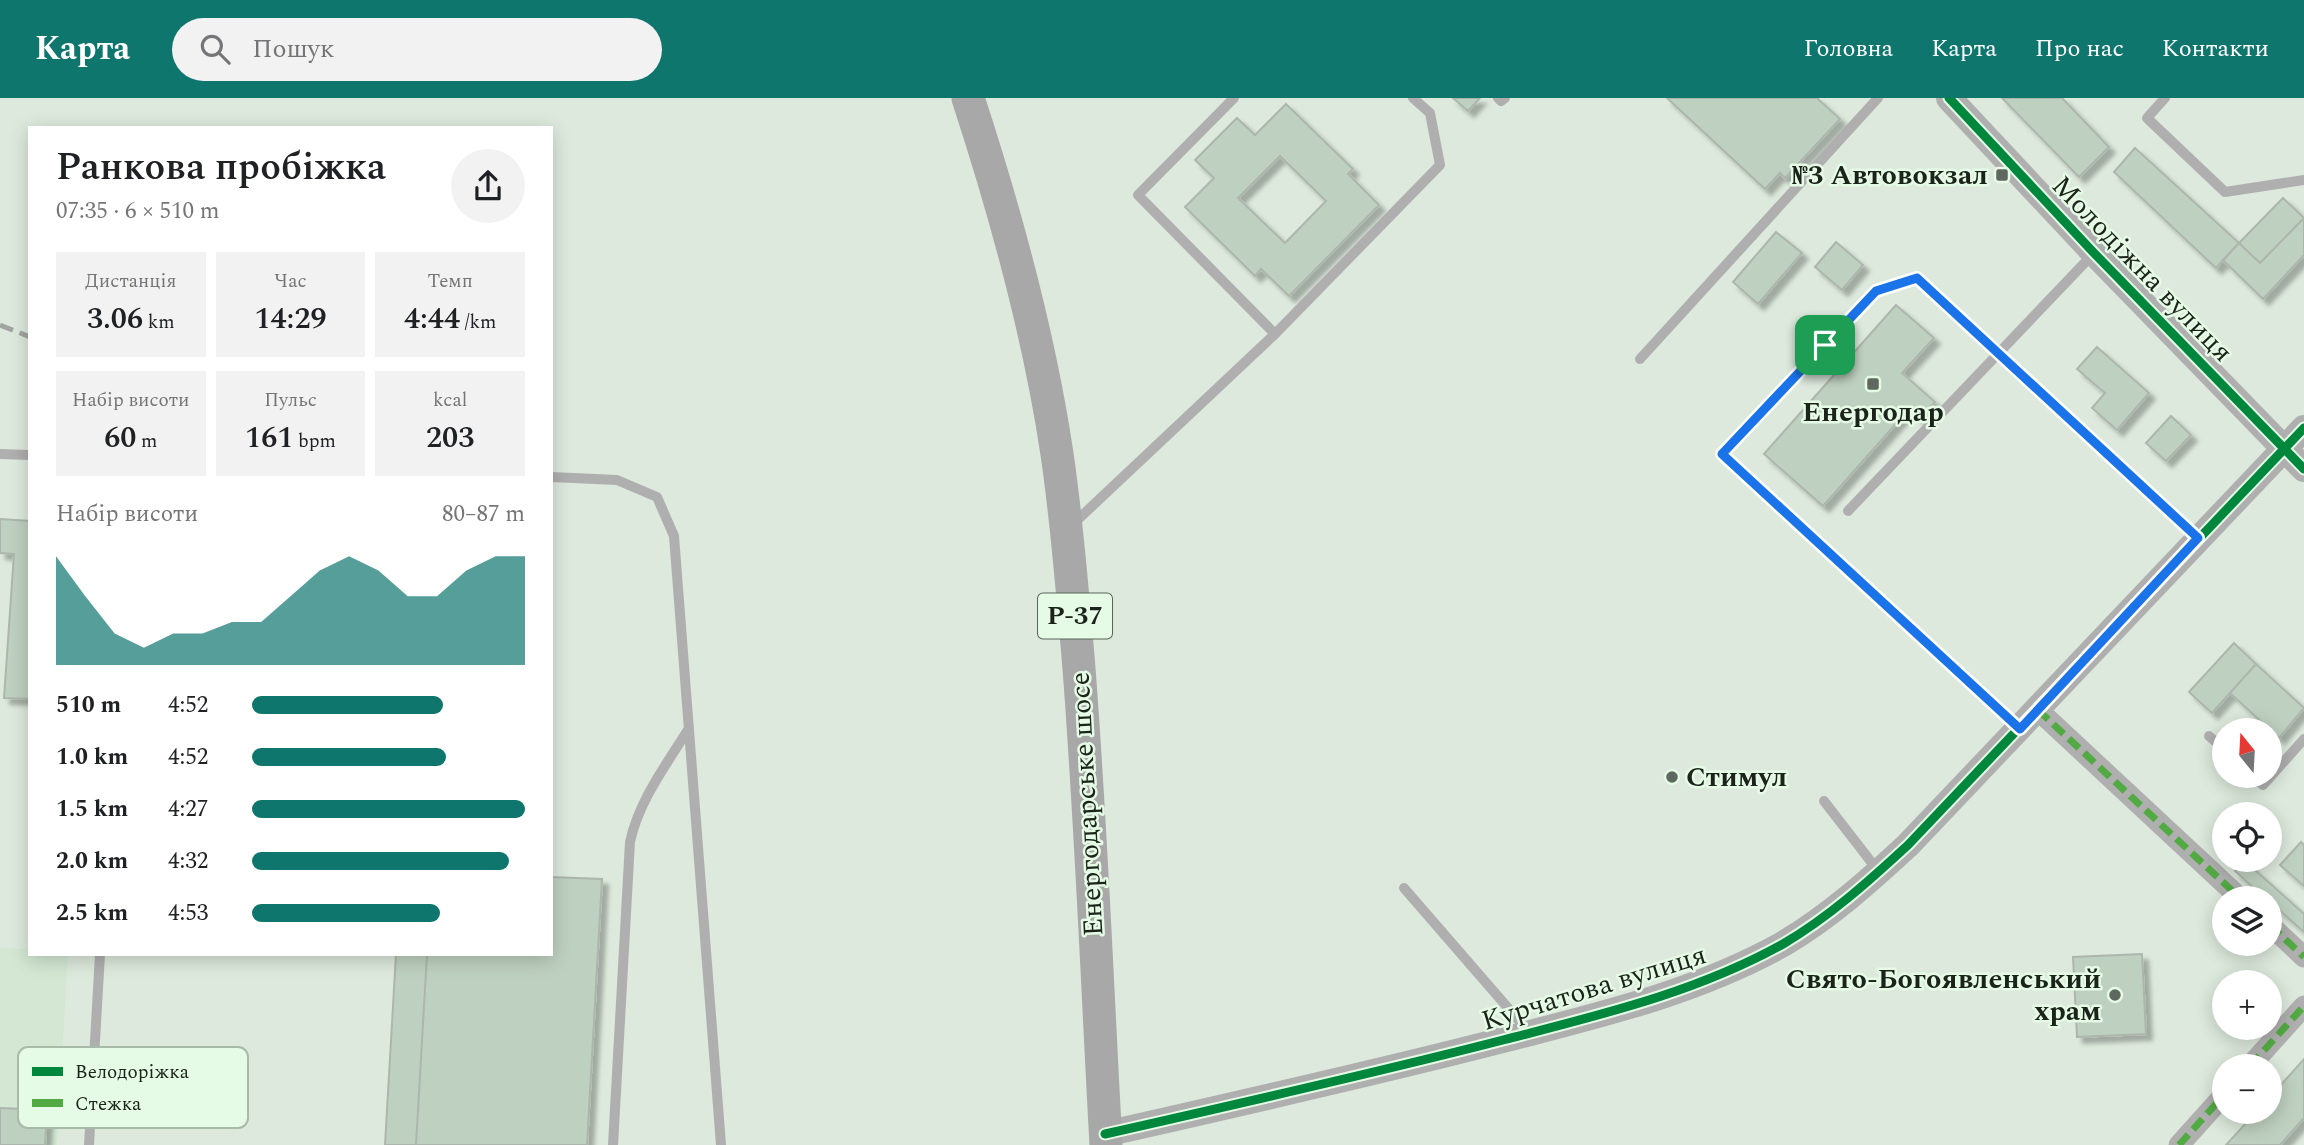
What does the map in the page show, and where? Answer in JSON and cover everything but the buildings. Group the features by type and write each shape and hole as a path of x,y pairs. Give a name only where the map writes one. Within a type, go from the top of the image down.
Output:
{"main road":[{"name":"Енергодарське шосе","path":"968,98 1005,219 1036,343 1057,452 1068,529 1085,741 1105,1139"}],"street":[{"name":"Молодіжна вулиця","path":"1949,98 2094,253 2304,469"},
{"name":"Курчатова вулиця","path":"1105,1139 1531,1033 1656,999 1726,973 1805,930 1879,872 2029,719 2304,428"},
{"path":"2029,719 2226,886"},
{"path":"2282,936 2304,957"},
{"path":"2261,1054 2304,1006"},
{"path":"2179,1145 2212,1108"}],"lane":[{"path":"1234,98 1138,195 1275,334"},
{"path":"1068,529 1275,334 1440,166 1430,113 1413,98"},
{"path":"1498,98 1502,101 1504,98"},
{"path":"1640,359 1878,98"},
{"path":"2165,98 2147,118 2225,192 2304,180"},
{"path":"1848,511 2094,253"},
{"path":"2029,719 1722,454 1876,291 1917,278 2198,538"},
{"path":"0,454 28,456"},
{"path":"553,477 617,480 657,497 674,536 721,1145"},
{"path":"613,1145 633,828 689,728"},
{"path":"2282,764 2304,739"},
{"path":"1824,801 1879,872"},
{"path":"1404,888 1531,1033"},
{"path":"95,1047 100,956"}],"shaded area":[{"path":"0,948 28,949 28,956 68,956 63,1047 18,1047 18,1128 58,1128 57,1145 0,1145"}],"railway":[{"path":"0,325 28,336"}],"marked path":[{"path":"2038,710 2227,886"},
{"path":"2282,936 2304,957"},
{"path":"2261,1054 2304,1006"},
{"path":"2179,1145 2212,1108"}],"cycle path":[{"path":"1949,98 2094,253 2304,469"},
{"path":"1105,1134 1404,1065 1611,1012 1716,976 1783,944 1832,910 1908,845 2304,428"}],"place":[{"name":"№3 Автовокзал","path":"2002,175"},
{"name":"Енергодар","path":"1873,384"},
{"name":"Стимул","path":"1672,777"},
{"name":"Свято-Богоявленський храм","path":"2115,995"}],"route":[{"path":"1917,278 2198,538 2020,729 1722,454 1825,345 1876,291 1917,278"}]}
